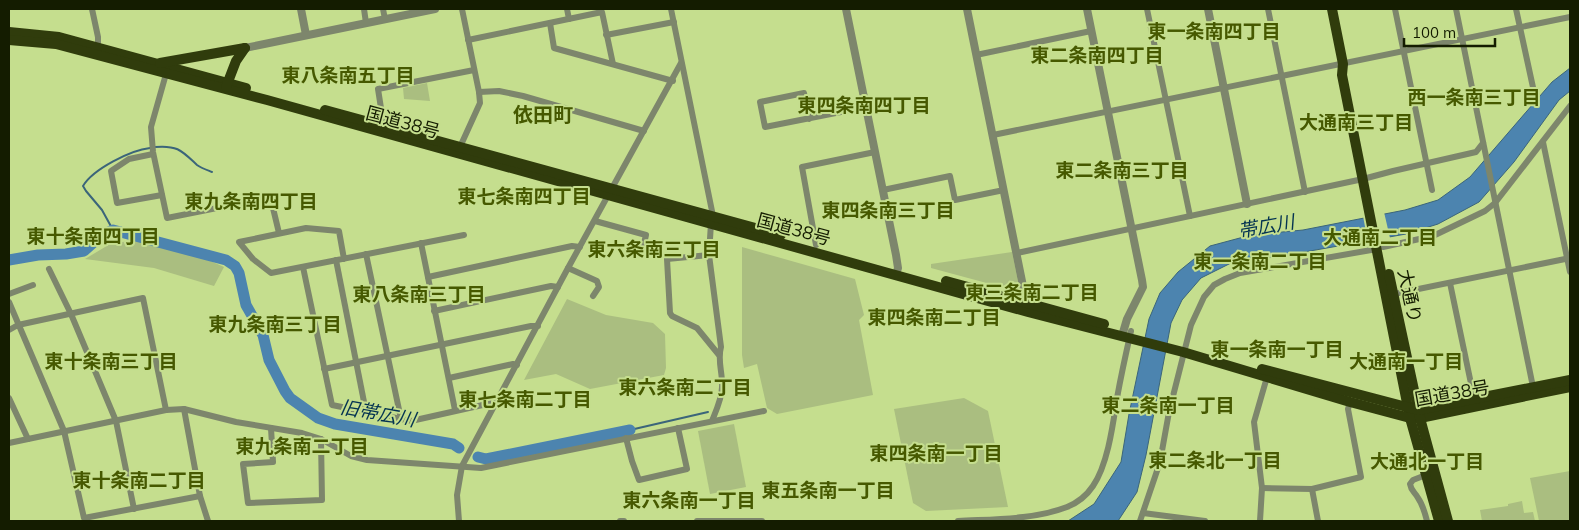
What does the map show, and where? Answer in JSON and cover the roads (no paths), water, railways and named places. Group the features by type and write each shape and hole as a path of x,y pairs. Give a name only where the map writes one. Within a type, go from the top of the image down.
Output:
{"highway":[{"name":"大通り","path":"1332,9 1343,64 1348,74 1366,179 1414,414"},
{"name":"国道38号","path":"9,32 59,37 157,63 226,86 1414,414 1474,398 1570,380"},
{"name":"国道38号","path":"9,40 56,44 166,74 226,86 382,125 611,192"},
{"path":"157,63 245,48"},
{"path":"226,86 236,61 245,48"},
{"name":"国道38号","path":"712,220 816,246 897,271"},
{"name":"大通り","path":"1380,244 1394,294 1414,414"},
{"name":"国道38号","path":"1181,349 1350,402 1414,414 1570,387"},
{"path":"1414,414 1426,475 1439,521"},
{"path":"1414,414 1448,521"}],"street":[{"path":"92,9 98,37 98,47"},
{"path":"301,9 306,35"},
{"path":"364,9 366,23"},
{"path":"383,9 385,19"},
{"path":"245,48 435,9"},
{"path":"460,147 480,103 462,9"},
{"path":"567,9 569,19"},
{"path":"671,9 712,220 709,255 720,347 722,390 712,421"},
{"path":"846,9 883,190 897,271"},
{"path":"967,9 1027,308"},
{"path":"958,521 1021,517 1068,506 1086,494 1094,484 1101,469 1112,433 1127,334 1143,287 1087,9"},
{"path":"1147,9 1190,216"},
{"path":"1208,9 1247,204"},
{"path":"1268,9 1305,192"},
{"path":"1395,9 1432,190"},
{"path":"1456,9 1533,387"},
{"path":"1516,9 1534,92"},
{"path":"468,40 602,12 613,64"},
{"path":"993,135 1570,17"},
{"path":"606,35 674,22"},
{"path":"550,23 554,48 673,82"},
{"path":"976,55 1091,31"},
{"path":"459,521 457,495 462,466 568,268 673,82 681,63"},
{"path":"382,125 384,121 378,89 474,70"},
{"path":"166,74 150,127 153,153 167,218 262,199 272,204 279,232"},
{"path":"479,92 499,91 523,96 644,131"},
{"path":"809,119 804,93 760,102 765,127 809,119 866,106"},
{"path":"1140,521 1160,462 1181,349 1204,298 1214,285 1240,273 1380,244 1433,236 1470,219 1495,203 1570,106"},
{"path":"1543,142 1569,259 1570,272"},
{"path":"1017,253 1366,179 1476,152 1483,143"},
{"path":"816,246 802,167 875,152"},
{"path":"153,153 129,159 111,171 117,203 162,195"},
{"path":"883,190 950,176 956,200 1004,190"},
{"path":"595,221 646,235 643,248"},
{"path":"344,258 339,231 306,228 279,232 239,242 253,259 271,273 464,235"},
{"path":"421,243 455,410"},
{"path":"428,276 572,246 580,247"},
{"path":"366,254 401,420"},
{"path":"709,255 667,259 670,313 672,316 698,328 719,355"},
{"path":"1394,294 1569,259"},
{"path":"336,260 366,412"},
{"path":"303,267 332,404 411,421 496,402"},
{"path":"568,268 597,281 599,287 594,296"},
{"path":"49,269 116,421 134,508"},
{"path":"1450,283 1474,398"},
{"path":"9,294 33,285"},
{"path":"434,311 551,286 558,287"},
{"path":"9,330 18,325 143,298 166,410"},
{"path":"9,302 64,431 84,518 200,496"},
{"path":"324,369 538,326"},
{"path":"448,378 513,364 516,365"},
{"path":"1260,521 1262,488 1254,422 1267,377"},
{"path":"9,398 28,439"},
{"path":"1262,488 1312,489 1362,477 1348,409 1350,402"},
{"path":"184,409 200,496 208,521"},
{"path":"9,443 166,410 184,409 302,433 321,439 351,456 367,460 481,468 764,411"},
{"path":"271,428 273,462 243,464 248,503 322,500 321,439"},
{"path":"626,438 639,480 687,469 678,428"},
{"path":"1426,475 1413,480 1410,484 1425,512 1427,521"},
{"path":"1312,489 1318,521"},
{"path":"1143,513 1205,521"},
{"path":"697,521 762,521"}],"water":[{"path":"1570,68 1570,91 1559,100 1514,162 1479,202 1438,224 1406,234 1276,257 1235,261 1201,278 1182,300 1171,323 1146,455 1137,492 1118,521 1068,521 1094,504 1121,462 1149,319 1160,293 1178,272 1210,246 1251,235 1303,230 1405,210 1438,200 1470,177 1552,82"}],"waterway":[{"path":"155,147 169,147 179,150 199,166 212,172"},
{"path":"113,230 102,210 83,186 95,173 113,161 133,152 150,148"},
{"name":"旧帯広川","path":"9,260 38,255 84,251 102,235 113,230 226,260 235,266 239,273 246,305 263,335 269,360 290,398 318,418 335,424 453,444 459,448"},
{"name":"旧帯広川","path":"630,430 708,412"},
{"name":"旧帯広川","path":"478,457 486,459 630,430"}],"district":[{"name":"東一条南四丁目","path":"1214,31"},
{"name":"東二条南四丁目","path":"1097,55"},
{"name":"東八条南五丁目","path":"348,75"},
{"name":"西一条南三丁目","path":"1474,97"},
{"name":"東四条南四丁目","path":"864,105"},
{"name":"依田町","path":"543,114"},
{"name":"大通南三丁目","path":"1356,122"},
{"name":"東二条南三丁目","path":"1122,170"},
{"name":"東七条南四丁目","path":"524,196"},
{"name":"東九条南四丁目","path":"251,201"},
{"name":"東四条南三丁目","path":"888,210"},
{"name":"東十条南四丁目","path":"93,236"},
{"name":"大通南二丁目","path":"1380,237"},
{"name":"東六条南三丁目","path":"654,249"},
{"name":"東一条南二丁目","path":"1260,261"},
{"name":"東三条南二丁目","path":"1032,292"},
{"name":"東八条南三丁目","path":"419,294"},
{"name":"東四条南二丁目","path":"934,317"},
{"name":"東九条南三丁目","path":"275,324"},
{"name":"東一条南一丁目","path":"1277,349"},
{"name":"東十条南三丁目","path":"111,361"},
{"name":"大通南一丁目","path":"1406,361"},
{"name":"東六条南二丁目","path":"685,387"},
{"name":"東七条南二丁目","path":"525,399"},
{"name":"東二条南一丁目","path":"1168,405"},
{"name":"東九条南二丁目","path":"302,446"},
{"name":"東四条南一丁目","path":"936,453"},
{"name":"東二条北一丁目","path":"1215,460"},
{"name":"大通北一丁目","path":"1427,461"},
{"name":"東十条南二丁目","path":"139,480"},
{"name":"東五条南一丁目","path":"828,490"},
{"name":"東六条南一丁目","path":"689,500"}],"water label":[{"name":"帯広川","path":"1266,226"}]}
